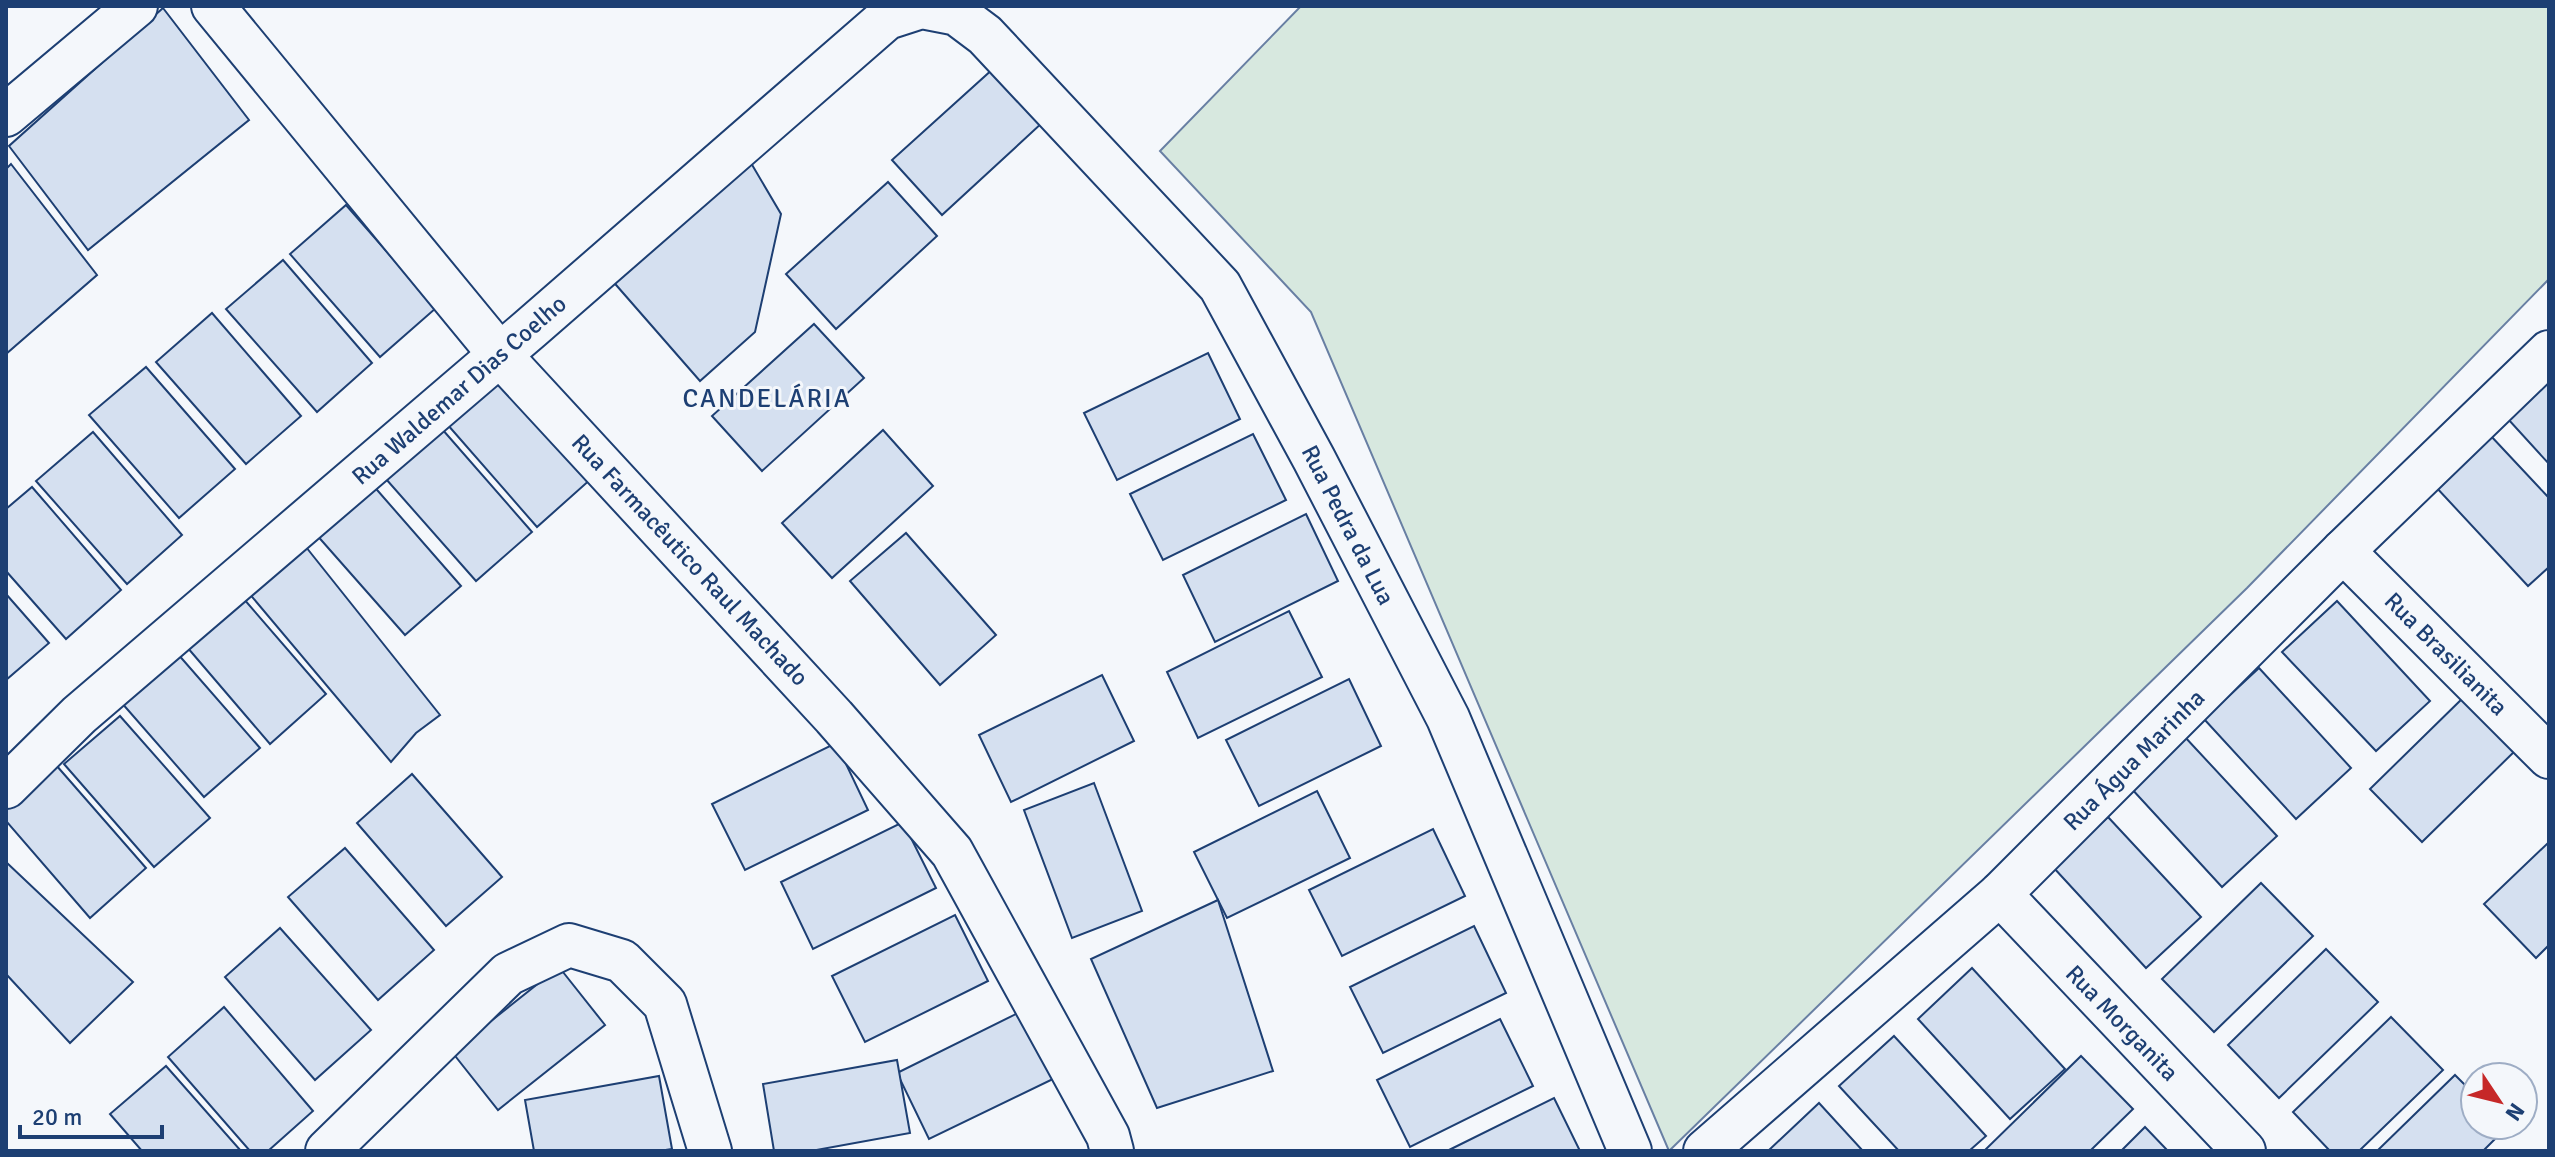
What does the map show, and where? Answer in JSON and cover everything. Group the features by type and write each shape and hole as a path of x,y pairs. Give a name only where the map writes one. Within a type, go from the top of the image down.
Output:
{"street":[{"path":"6,115 136,6"},
{"name":"Rua Farmacêutico Raul Machado","path":"213,6 500,355 824,705 952,852 1108,1136 1112,1151"},
{"name":"Rua Waldemar Dias Coelho","path":"6,787 79,715 887,18 921,7"},
{"name":"Rua Pedra da Lua","path":"921,7 957,14 985,35 1220,286 1448,718 1630,1151"},
{"name":"Rua Água Marinha","path":"1705,1151 2000,894 2343,551 2549,352"},
{"name":"Rua Brasilianita","path":"2343,551 2549,757"},
{"name":"Rua Morganita","path":"2000,894 2244,1151"},
{"path":"327,1151 508,974 569,945 622,961 665,1004 710,1151"}],"shaded area":[{"path":"1301,6 2549,6 2549,279 2247,588 1669,1151 1311,312 1160,151"}],"building":[{"path":"163,8 249,120 88,250 9,146"},
{"path":"994,68 1043,122 942,215 892,160"},
{"path":"751,163 781,214 755,332 700,381 610,278"},
{"path":"11,164 97,275 6,354 6,169"},
{"path":"888,182 937,236 836,329 786,274"},
{"path":"346,205 436,308 380,357 290,254"},
{"path":"283,260 372,363 317,412 226,309"},
{"path":"212,313 301,416 246,464 156,362"},
{"path":"814,324 864,378 762,471 712,416"},
{"path":"1208,353 1240,419 1117,480 1084,413"},
{"path":"146,367 235,469 179,518 89,415"},
{"path":"503,375 592,478 537,527 447,424"},
{"path":"2549,380 2549,464 2508,419"},
{"path":"442,429 532,532 476,581 386,479"},
{"path":"883,430 933,486 832,578 782,523"},
{"path":"93,432 182,535 127,584 36,481"},
{"path":"1253,434 1286,500 1163,560 1130,494"},
{"path":"2490,435 2549,498 2549,567 2528,586 2435,486"},
{"path":"371,483 461,586 405,635 315,533"},
{"path":"32,487 121,590 66,639 6,571 6,509"},
{"path":"1306,514 1338,581 1215,642 1183,575"},
{"path":"906,533 996,635 940,685 850,581"},
{"path":"298,537 440,715 416,733 391,762 243,586"},
{"path":"237,591 326,694 270,744 181,640"},
{"path":"6,594 49,643 6,680"},
{"path":"2337,601 2430,701 2376,751 2282,652"},
{"path":"1289,611 1322,677 1198,738 1167,672"},
{"path":"170,645 260,748 204,797 114,694"},
{"path":"2259,668 2351,768 2296,819 2204,719"},
{"path":"1102,675 1134,741 1011,802 979,735"},
{"path":"1349,679 1381,746 1259,806 1226,740"},
{"path":"2468,693 2520,746 2422,842 2370,789"},
{"path":"120,716 210,818 154,867 64,764"},
{"path":"2184,736 2277,836 2222,887 2130,787"},
{"path":"836,743 868,810 745,870 712,804"},
{"path":"56,765 146,868 90,918 6,821 6,810"},
{"path":"412,774 502,877 446,926 357,823"},
{"path":"1094,783 1142,911 1072,938 1024,810"},
{"path":"1317,791 1350,858 1227,918 1194,852"},
{"path":"2108,817 2201,917 2146,968 2053,867"},
{"path":"903,822 936,888 813,949 781,882"},
{"path":"1433,829 1465,896 1342,956 1309,890"},
{"path":"2549,842 2549,945 2536,958 2484,904"},
{"path":"345,848 434,950 378,1000 288,897"},
{"path":"6,862 133,982 70,1043 6,974"},
{"path":"2261,883 2313,936 2214,1032 2162,979"},
{"path":"1218,900 1273,1071 1157,1108 1091,959"},
{"path":"955,915 988,981 865,1042 832,976"},
{"path":"1474,926 1506,993 1383,1053 1350,987"},
{"path":"280,928 371,1030 315,1080 225,977"},
{"path":"2326,949 2378,1002 2279,1098 2228,1045"},
{"path":"559,967 605,1025 498,1110 452,1052"},
{"path":"1972,968 2065,1069 2010,1119 1918,1019"},
{"path":"224,1007 313,1111 268,1151 250,1151 168,1057"},
{"path":"1020,1012 1053,1079 929,1139 897,1073"},
{"path":"2391,1017 2443,1070 2359,1151 2330,1151 2293,1112"},
{"path":"1500,1019 1533,1086 1410,1147 1377,1080"},
{"path":"1894,1036 1986,1136 1969,1151 1899,1151 1839,1086"},
{"path":"2081,1056 2133,1109 2090,1151 1984,1151"},
{"path":"897,1060 910,1133 811,1151 774,1151 763,1084"},
{"path":"166,1066 241,1151 142,1151 110,1114"},
{"path":"2455,1075 2459,1079 2459,1141 2493,1141 2483,1151 2377,1151"},
{"path":"659,1076 672,1149 534,1151 525,1100"},
{"path":"1554,1098 1580,1151 1447,1151"},
{"path":"1819,1103 1863,1151 1768,1151"},
{"path":"2145,1127 2168,1151 2121,1151"}],"district":[{"name":"CANDELÁRIA","path":"767,398"}]}
